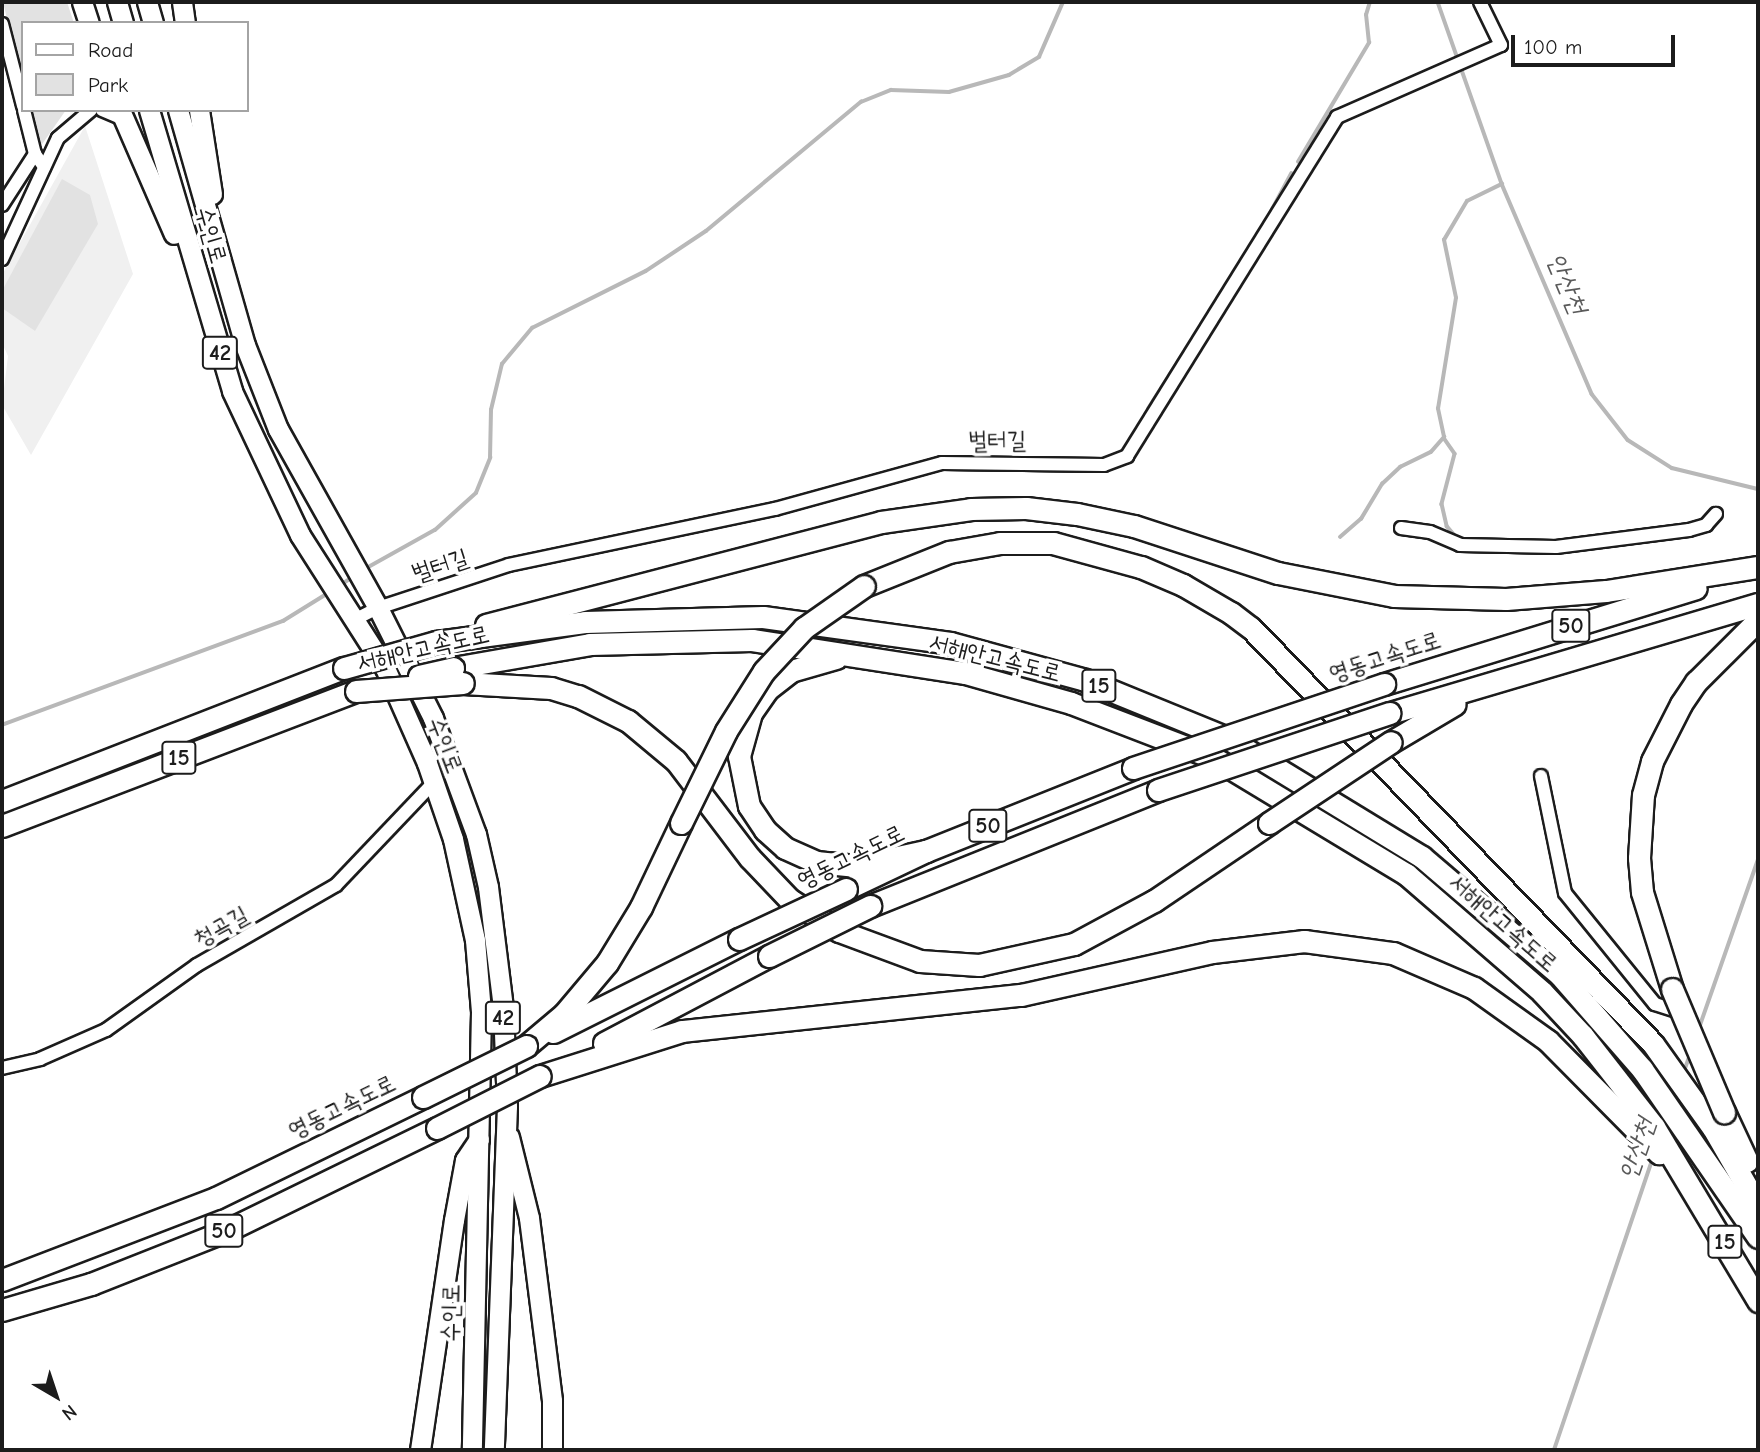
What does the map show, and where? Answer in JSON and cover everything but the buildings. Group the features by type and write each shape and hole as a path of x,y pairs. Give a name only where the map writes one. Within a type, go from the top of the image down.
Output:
{"highway":[{"path":"436,642 507,617 881,522 971,509 1026,508 1077,514 1134,526 1278,573 1394,596 1519,598 1606,591 1758,568"},
{"path":"526,1046 579,998 614,953 735,716 770,663 822,613 864,586 948,552 1000,543 1053,543 1131,563 1208,598 1251,628 1653,1044 1719,1120 1758,1185"},
{"name":"영동고속도로","path":"2,1280 216,1198 739,939 926,850 1133,768 1384,684 1758,568"},
{"name":"50","path":"2,1310 91,1284 230,1229 437,1128 870,906 1158,790 1390,713 1758,604"},
{"name":"서해안고속도로","path":"2,802 344,668 436,642 585,622 763,617 950,643 1084,680 1227,738 1422,857 1560,975 1642,1069 1706,1157 1758,1237"},
{"path":"1758,620 1696,682 1681,704 1652,761 1643,794 1639,849 1642,892 1672,989 1719,1120 1758,1206"},
{"name":"서해안고속도로","path":"2,826 356,691 458,675 590,644 752,640 965,673 1070,703 1212,757 1406,874 1450,909 1542,992 1630,1095 1691,1184 1758,1301"},
{"path":"856,656 802,666 758,700 746,725 739,756 744,795 765,830 805,859 857,866 926,850"},
{"path":"458,675 551,688 578,696 628,721 676,761 750,858 789,899 839,931 920,961 979,965 1074,944 1154,901 1444,709 1516,677"},
{"path":"540,1076 621,1047 694,1028 1021,995 1212,951 1304,941 1393,953 1474,988 1548,1041 1691,1184"}],"main road":[{"path":"82,2 88,21"},
{"path":"117,2 122,21"},
{"path":"148,2 153,21"},
{"path":"182,2 185,21"},
{"name":"수인로","path":"150,112 232,391 265,467 329,580 390,679 434,782 453,839 475,940 481,1012 472,1450"},
{"name":"수인로","path":"179,112 246,345 278,429 375,601 433,719 476,834 488,887 503,1008 506,1128 494,1450"},
{"path":"200,112 219,254"},
{"path":"121,115 205,303"},
{"path":"506,1128 519,1164 530,1218 552,1401 552,1450"},
{"path":"420,1450 465,1160 479,1138"}],"street":[{"name":"벌터길","path":"351,615 375,601 509,565 775,509 942,463 1084,462 1104,466 1127,456 1337,117 1497,47 1480,2"},
{"path":"2,29 21,100"},
{"path":"24,112 35,154 44,167"},
{"path":"2,259 58,138 89,112"},
{"path":"2,205 35,154"},
{"path":"1401,528 1430,532 1460,545 1556,547 1689,530 1706,525 1716,514"},
{"path":"1541,776 1565,893 1655,1004 1685,1014"},
{"name":"청곡길","path":"2,1068 40,1059 106,1030 187,971 336,885 434,782"}],"shaded area":[{"path":"85,126 133,274 31,455 2,405 8,356 2,343 2,275"}],"green space":[{"path":"3,2 67,2 73,21 21,21 21,78"},
{"path":"28,112 65,112 38,150"},
{"path":"62,179 90,195 98,224 35,331 2,308 2,291"}],"waterway":[{"path":"363,570 435,530 476,493 490,458 491,410 502,364 532,328 646,271 706,231 861,102 891,90 949,92 1009,75 1039,57 1063,2"},
{"path":"1298,162 1369,43 1366,15 1370,2"},
{"name":"안산천","path":"1438,2 1502,184 1592,394 1628,440 1672,468 1758,489"},
{"path":"1269,215 1291,174"},
{"path":"1340,537 1361,519 1382,484 1400,467 1431,452 1444,437 1438,409 1456,298 1444,240 1467,201 1502,184"},
{"path":"1148,409 1184,352"},
{"path":"1444,438 1455,454 1442,504 1447,526 1458,539"},
{"path":"339,586 353,577"},
{"path":"2,725 283,621 330,592"},
{"name":"안산천","path":"1698,1031 1758,860"},
{"name":"안산천","path":"1683,1074 1691,1052"},
{"name":"안산천","path":"1554,1450 1653,1157"}]}
